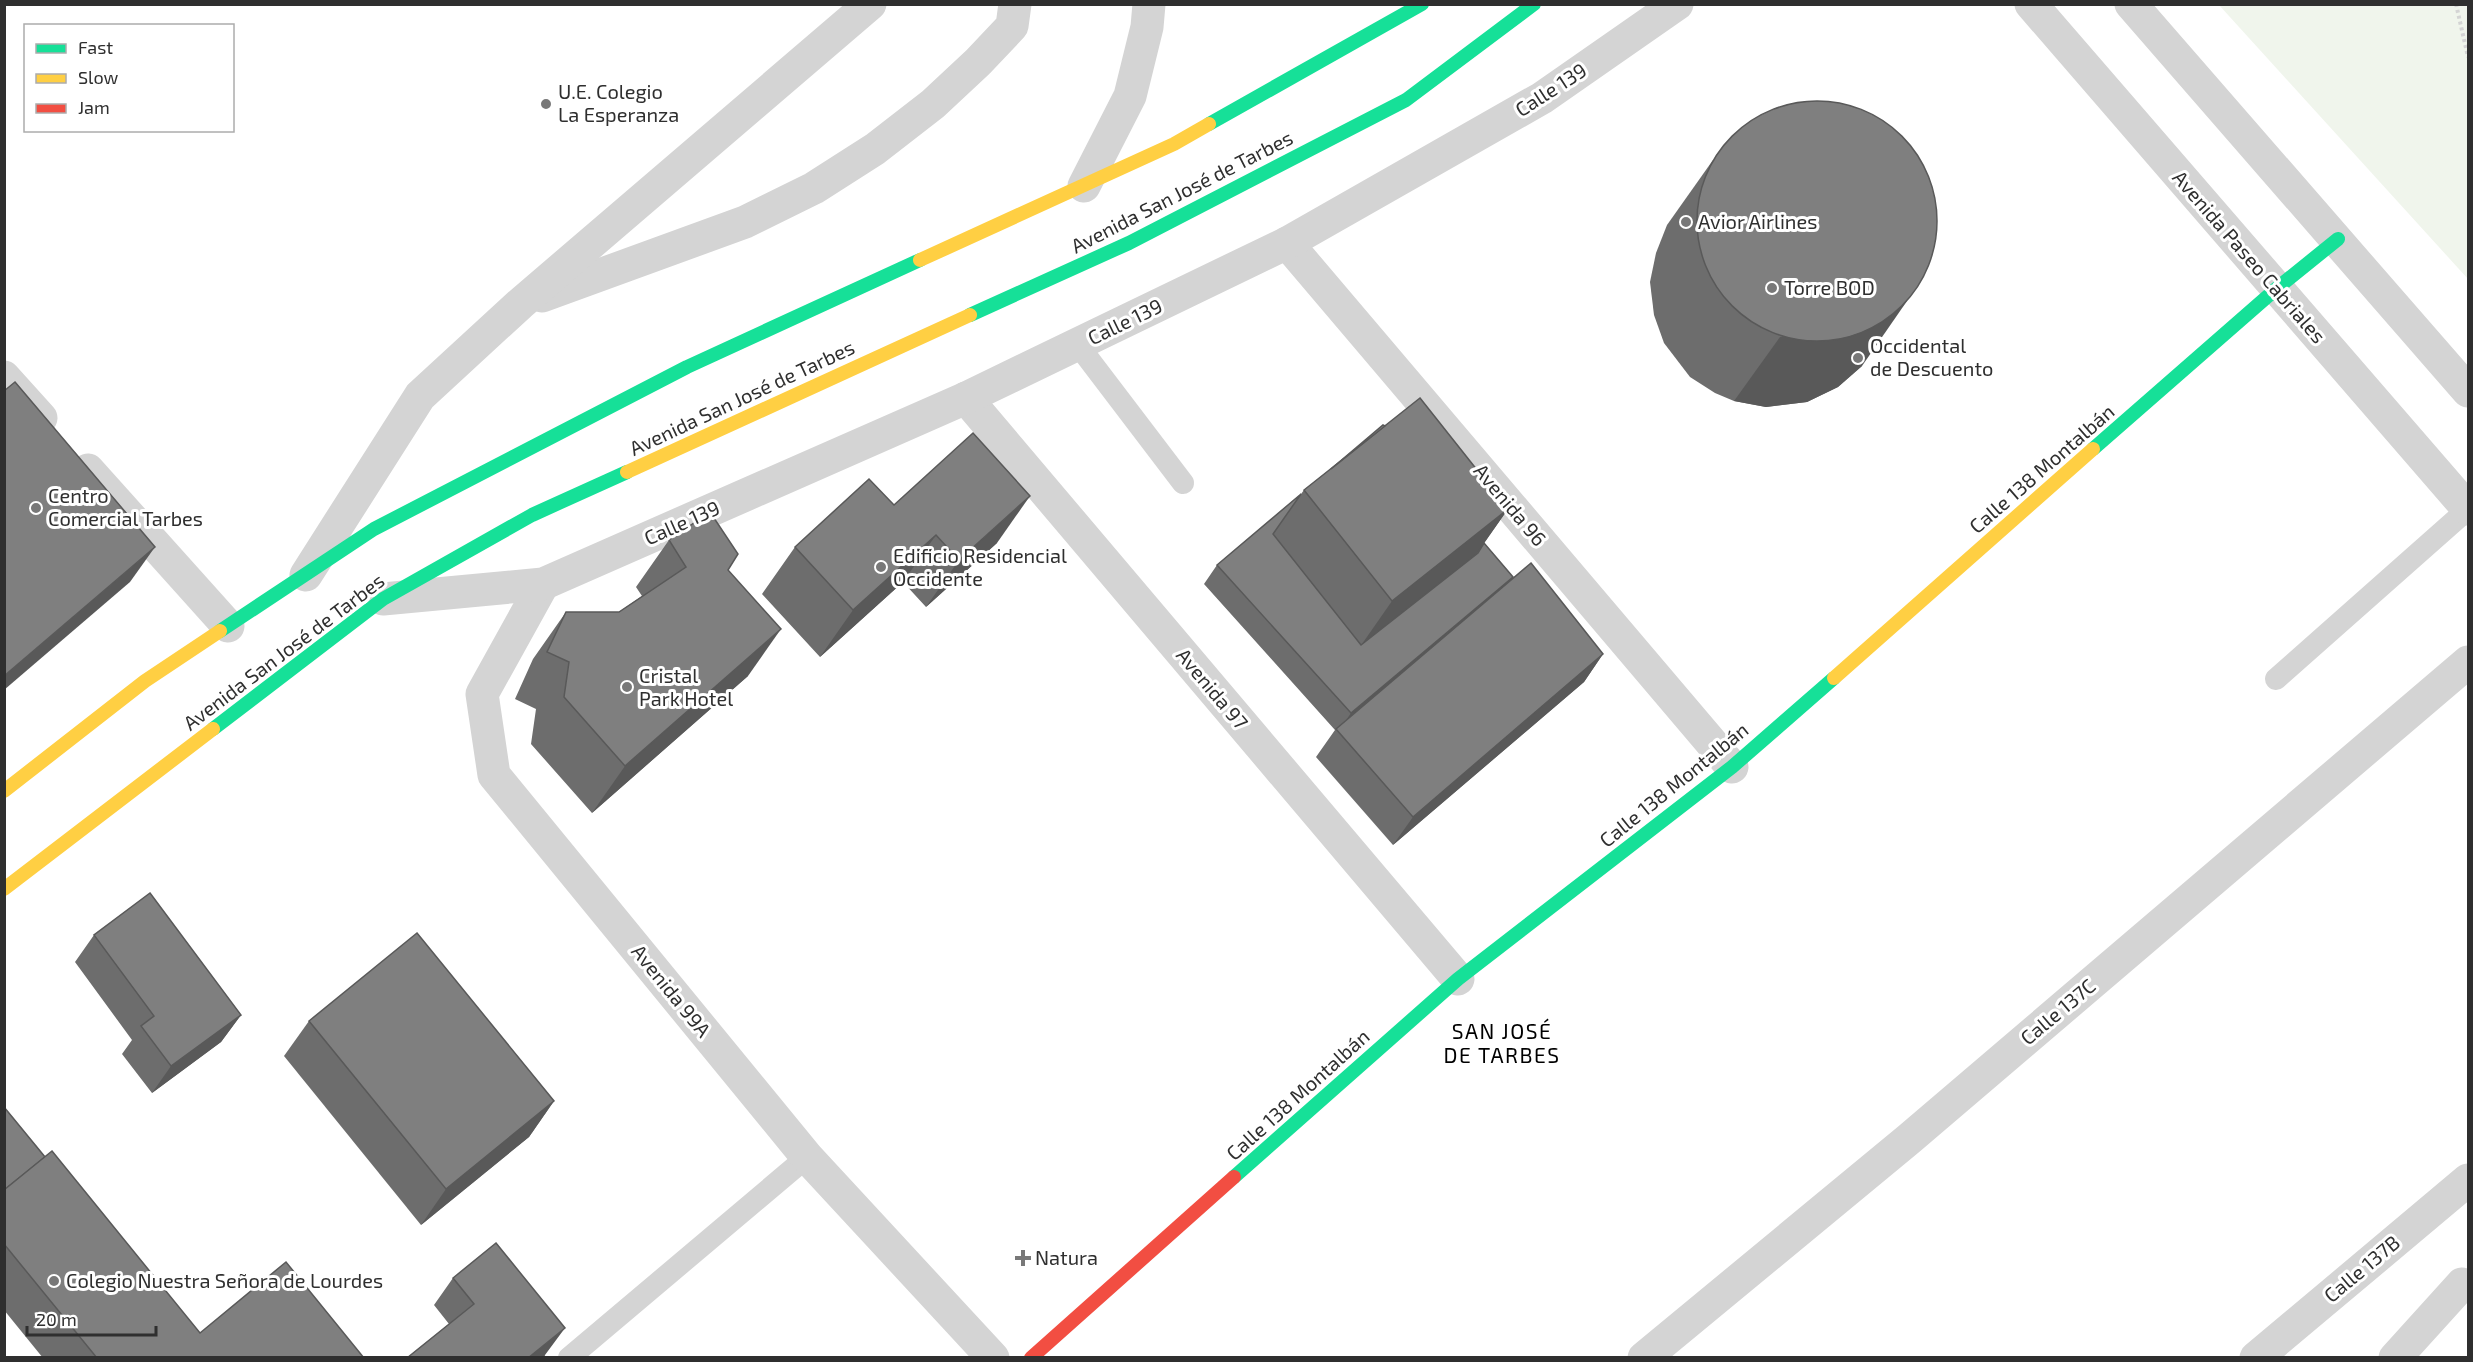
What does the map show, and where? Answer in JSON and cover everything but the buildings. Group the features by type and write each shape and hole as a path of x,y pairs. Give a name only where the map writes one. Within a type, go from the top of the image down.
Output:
{"street":[{"path":"306,575 420,396 520,304 870,4"},
{"path":"520,304 745,222 814,188 875,149 933,104 1012,26 1015,4"},
{"path":"1084,186 1130,96 1147,27 1149,4"},
{"path":"4,791 146,681 374,529 687,367 1174,144 1422,4"},
{"name":"Avenida San José de Tarbes","path":"4,889 383,599 532,515 1129,243 1385,111 1406,100 1534,4"},
{"name":"Calle 139","path":"383,599 543,584 966,398 1287,243 1542,98 1677,4"},
{"name":"Avenida Paseo Cabriales","path":"2031,4 2468,509"},
{"path":"2131,4 2469,391"},
{"name":"Calle 138 Montalbán","path":"1031,1358 1458,979 1732,767 2276,289 2338,239"},
{"name":"Avenida 96","path":"1287,243 1732,767"},
{"path":"11,396 67,446 228,626"},
{"name":"Avenida 97","path":"966,398 1458,979"},
{"name":"Avenida 99A","path":"543,584 482,694 494,775 807,1157 993,1358"},
{"name":"Calle 137C","path":"1644,1358 1909,1139 2469,662"},
{"name":"Calle 137B","path":"2256,1358 2469,1180"},
{"path":"2395,1358 2462,1284"}],"lane":[{"path":"1078,345 1183,483"},
{"path":"2276,679 2468,509"},
{"path":"569,1358 807,1157"}],"path":[{"path":"2456,4 2469,57"}],"shaded area":[{"path":"2219,5 2468,5 2468,279"}],"traffic: fast":[{"path":"1209,124 1422,4"},
{"path":"970,315 1129,243 1406,100 1534,4"},
{"path":"2093,449 2276,289 2338,239"},
{"path":"220,631 374,529 687,367 920,260"},
{"path":"213,729 383,599 532,515 627,472"},
{"path":"1234,1177 1458,979 1732,767 1834,678"}],"traffic: slow":[{"path":"920,260 1174,144 1209,124"},
{"path":"627,472 970,315"},
{"path":"1834,678 2093,449"},
{"path":"4,791 145,681 220,631"},
{"path":"4,889 213,729"}],"traffic: jam":[{"path":"1031,1358 1234,1177"}],"place":[{"name":"U.E. Colegio La Esperanza","path":"546,104"},
{"name":"Avior Airlines","path":"1686,222"},
{"name":"Torre BOD","path":"1772,288"},
{"name":"Occidental de Descuento","path":"1858,358"},
{"name":"Centro Comercial Tarbes","path":"36,508"},
{"name":"Edificio Residencial Occidente","path":"881,567"},
{"name":"Cristal Park Hotel","path":"627,687"},
{"name":"Natura","path":"1023,1258"},
{"name":"Colegio Nuestra Señora de Lourdes","path":"54,1281"}],"district":[{"name":"SAN JOSÉ DE TARBES","path":"1502,1044"}]}
